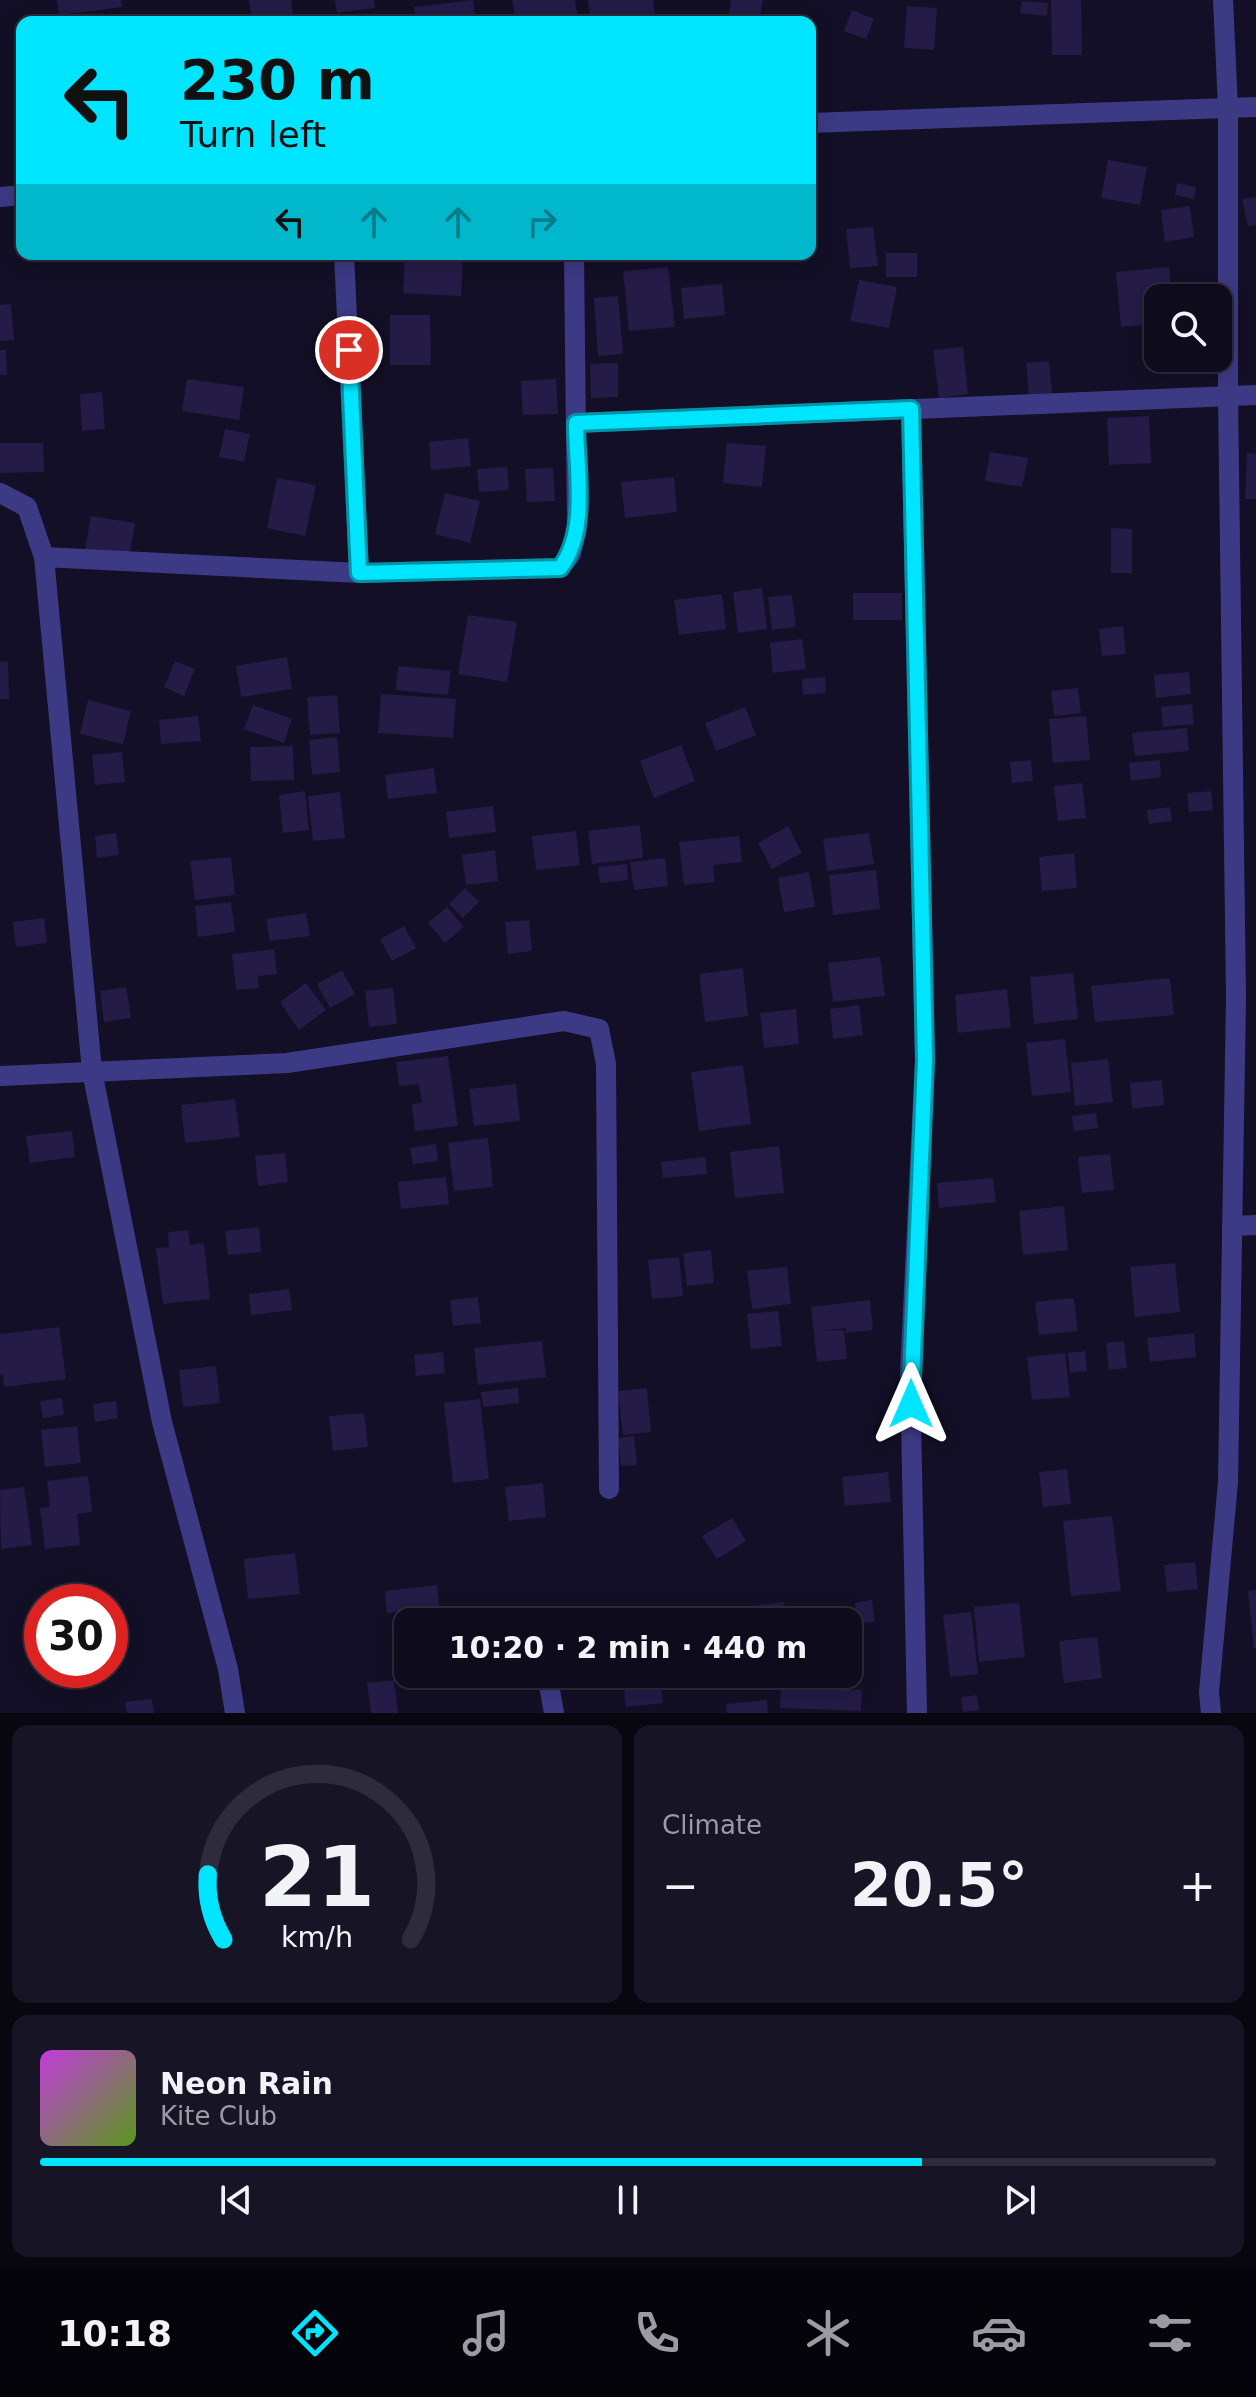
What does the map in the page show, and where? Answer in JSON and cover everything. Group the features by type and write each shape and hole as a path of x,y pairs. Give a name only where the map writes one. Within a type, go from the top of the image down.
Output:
{"street":[{"path":"1211,1713 1209,1692 1228,1482 1236,997 1228,395 1228,107 1223,0"},
{"path":"816,123 1256,107"},
{"path":"344,260 359,573"},
{"path":"44,557 359,573 560,568 571,554 577,529 574,260"},
{"path":"576,423 1256,395"},
{"path":"911,409 925,1060 910,1373 917,1713"},
{"path":"0,493 27,507 44,557 92,1071 162,1422 228,1669 235,1713"},
{"path":"0,1076 287,1063 564,1021 599,1029 606,1064 609,1489"},
{"path":"1232,1226 1256,1225"},
{"path":"550,1688 554,1713"}],"building":[{"path":"57,0 121,0 122,7 59,15"},
{"path":"249,0 291,0 293,13 251,16"},
{"path":"335,0 374,0 375,8 337,13"},
{"path":"473,0 475,16 415,16 414,7"},
{"path":"512,0 575,0 577,16 515,16"},
{"path":"588,0 653,0 655,16 590,16"},
{"path":"731,0 763,0 760,16 728,16"},
{"path":"1051,0 1081,0 1082,55 1052,55"},
{"path":"1022,1 1048,3 1047,16 1020,13"},
{"path":"907,6 937,8 934,50 904,48"},
{"path":"852,10 874,19 866,39 844,31"},
{"path":"1108,160 1147,167 1140,205 1101,198"},
{"path":"1177,183 1196,187 1194,199 1175,195"},
{"path":"1256,197 1256,225 1248,226 1242,199"},
{"path":"1190,206 1194,237 1165,242 1161,210"},
{"path":"873,227 878,266 850,268 846,229"},
{"path":"886,253 917,253 917,277 886,277"},
{"path":"405,260 463,260 461,296 403,293"},
{"path":"668,267 675,327 629,331 623,271"},
{"path":"1169,267 1171,284 1144,284 1144,325 1121,327 1116,272"},
{"path":"859,280 897,287 889,328 850,321"},
{"path":"722,284 725,315 684,319 681,288"},
{"path":"618,296 623,354 598,356 594,298"},
{"path":"11,304 14,340 0,341 0,305"},
{"path":"390,315 430,315 431,365 390,365"},
{"path":"963,347 968,394 939,398 933,350"},
{"path":"0,350 6,350 7,375 0,375"},
{"path":"1049,361 1052,393 1029,395 1026,363"},
{"path":"618,363 618,397 591,398 590,364"},
{"path":"187,379 244,387 239,420 182,411"},
{"path":"556,379 558,414 523,415 521,381"},
{"path":"102,392 105,429 82,431 80,394"},
{"path":"1149,416 1151,463 1109,465 1107,418"},
{"path":"225,429 250,434 244,462 219,457"},
{"path":"468,438 471,466 431,470 429,442"},
{"path":"0,443 43,443 44,472 0,473"},
{"path":"727,443 766,446 762,487 723,483"},
{"path":"990,452 1028,458 1022,487 985,481"},
{"path":"1247,453 1256,454 1256,499 1245,499"},
{"path":"507,467 509,490 479,492 477,469"},
{"path":"553,468 555,501 527,502 525,469"},
{"path":"674,477 677,512 625,518 621,482"},
{"path":"277,478 316,485 305,536 267,528"},
{"path":"445,493 480,501 470,543 435,534"},
{"path":"91,516 135,523 129,557 85,550"},
{"path":"1111,528 1132,529 1132,573 1111,573"},
{"path":"762,588 767,629 738,633 733,592"},
{"path":"853,593 902,593 902,620 853,620"},
{"path":"722,594 726,629 679,635 674,600"},
{"path":"792,595 796,627 772,630 768,597"},
{"path":"468,615 517,622 507,682 458,674"},
{"path":"1123,626 1126,654 1102,656 1099,629"},
{"path":"802,639 806,669 773,673 770,643"},
{"path":"287,657 292,689 241,697 236,666"},
{"path":"8,661 9,699 0,699 0,662"},
{"path":"175,661 195,669 184,696 164,687"},
{"path":"398,666 451,671 448,695 396,690"},
{"path":"1189,672 1191,694 1156,698 1154,675"},
{"path":"825,677 826,693 803,695 802,679"},
{"path":"1078,688 1081,713 1054,716 1051,691"},
{"path":"381,694 456,699 453,738 378,733"},
{"path":"337,695 340,733 310,735 307,697"},
{"path":"88,700 131,711 123,744 80,734"},
{"path":"1192,704 1194,724 1163,727 1161,707"},
{"path":"253,705 292,719 284,743 244,729"},
{"path":"745,707 756,735 716,751 705,723"},
{"path":"198,716 201,741 161,744 159,720"},
{"path":"1086,716 1090,760 1053,763 1049,719"},
{"path":"1187,728 1189,751 1135,756 1132,733"},
{"path":"337,737 340,772 312,775 309,740"},
{"path":"681,745 695,781 654,798 640,761"},
{"path":"293,746 294,780 251,781 250,747"},
{"path":"122,752 125,782 95,785 92,755"},
{"path":"1031,760 1033,781 1012,783 1010,762"},
{"path":"1160,760 1161,777 1131,781 1129,763"},
{"path":"434,768 437,793 388,799 385,775"},
{"path":"1082,783 1086,818 1058,821 1054,786"},
{"path":"305,791 309,830 283,833 279,795"},
{"path":"1211,791 1213,810 1189,812 1187,793"},
{"path":"340,792 345,838 313,841 308,796"},
{"path":"493,806 496,832 449,838 446,812"},
{"path":"1170,807 1172,821 1149,824 1147,810"},
{"path":"640,825 643,858 592,864 588,831"},
{"path":"788,826 802,853 772,869 758,843"},
{"path":"576,831 580,865 536,870 532,836"},
{"path":"116,833 119,855 97,858 95,836"},
{"path":"869,833 874,864 827,871 823,839"},
{"path":"739,836 742,862 713,865 715,882 684,885 679,842"},
{"path":"495,850 498,881 466,885 462,855"},
{"path":"1074,853 1077,888 1042,891 1039,857"},
{"path":"231,857 235,895 195,900 190,861"},
{"path":"665,858 668,886 634,890 630,862"},
{"path":"627,864 628,880 600,883 598,867"},
{"path":"876,870 880,909 833,915 829,875"},
{"path":"809,872 815,907 784,912 778,878"},
{"path":"465,888 479,902 463,918 449,904"},
{"path":"231,902 235,932 198,937 195,906"},
{"path":"447,907 464,927 445,943 428,923"},
{"path":"306,913 310,936 270,941 266,919"},
{"path":"44,918 47,943 16,947 13,922"},
{"path":"529,920 532,951 508,954 505,922"},
{"path":"404,926 416,948 392,961 380,939"},
{"path":"274,949 277,974 258,976 259,988 236,990 232,954"},
{"path":"880,957 885,996 833,1002 828,963"},
{"path":"743,968 748,1016 705,1022 699,974"},
{"path":"342,970 355,994 330,1008 317,984"},
{"path":"1073,973 1078,1019 1034,1024 1030,977"},
{"path":"1170,978 1174,1015 1095,1022 1091,986"},
{"path":"306,983 326,1010 299,1030 280,1002"},
{"path":"126,987 131,1018 104,1022 100,991"},
{"path":"393,988 397,1024 369,1027 365,991"},
{"path":"1007,989 1011,1027 958,1033 955,995"},
{"path":"859,1005 863,1035 833,1039 830,1009"},
{"path":"796,1009 799,1044 764,1048 760,1013"},
{"path":"1065,1039 1071,1092 1032,1096 1026,1043"},
{"path":"448,1056 458,1126 415,1131 412,1104 422,1103 419,1084 399,1086 396,1062"},
{"path":"1108,1059 1113,1102 1075,1106 1071,1063"},
{"path":"743,1065 751,1124 699,1131 691,1072"},
{"path":"1162,1080 1164,1105 1132,1109 1130,1083"},
{"path":"516,1084 520,1121 474,1126 469,1089"},
{"path":"235,1099 240,1137 185,1143 181,1105"},
{"path":"1096,1113 1098,1128 1074,1131 1072,1116"},
{"path":"72,1131 75,1157 30,1163 26,1136"},
{"path":"488,1138 493,1187 454,1191 448,1143"},
{"path":"436,1144 438,1161 413,1164 410,1148"},
{"path":"779,1146 784,1193 735,1198 730,1152"},
{"path":"285,1153 288,1182 258,1186 255,1156"},
{"path":"1110,1154 1114,1190 1082,1193 1078,1157"},
{"path":"705,1157 707,1174 663,1178 661,1162"},
{"path":"446,1177 449,1204 401,1209 398,1182"},
{"path":"993,1178 996,1202 939,1208 937,1183"},
{"path":"1064,1206 1068,1250 1023,1255 1019,1211"},
{"path":"259,1227 261,1252 228,1255 225,1231"},
{"path":"188,1230 190,1245 204,1243 210,1299 163,1304 156,1248 169,1247 168,1232"},
{"path":"711,1250 714,1283 687,1286 683,1253"},
{"path":"679,1257 683,1296 652,1299 648,1260"},
{"path":"1175,1263 1180,1312 1135,1317 1130,1267"},
{"path":"787,1267 791,1304 752,1309 747,1271"},
{"path":"289,1289 292,1310 251,1315 249,1294"},
{"path":"478,1297 481,1323 453,1326 450,1300"},
{"path":"1074,1298 1078,1331 1039,1335 1035,1302"},
{"path":"870,1300 873,1330 846,1333 846,1328 819,1331 844,1330 847,1359 817,1362 811,1307"},
{"path":"778,1311 782,1346 751,1349 747,1314"},
{"path":"59,1327 66,1379 4,1387 3,1375 0,1375 0,1334"},
{"path":"1194,1333 1196,1357 1150,1362 1147,1338"},
{"path":"542,1341 546,1377 478,1385 474,1348"},
{"path":"1124,1341 1127,1368 1109,1370 1106,1343"},
{"path":"1085,1351 1087,1371 1070,1373 1068,1353"},
{"path":"443,1352 445,1373 416,1376 414,1355"},
{"path":"1065,1353 1070,1397 1032,1400 1027,1357"},
{"path":"216,1366 220,1403 183,1407 179,1370"},
{"path":"518,1388 519,1403 483,1407 481,1392"},
{"path":"647,1388 651,1432 623,1435 618,1391"},
{"path":"62,1398 64,1415 43,1418 40,1401"},
{"path":"480,1399 489,1479 453,1483 444,1403"},
{"path":"116,1401 118,1418 95,1422 93,1404"},
{"path":"364,1413 368,1447 333,1451 329,1416"},
{"path":"77,1426 81,1463 45,1467 41,1430"},
{"path":"634,1436 637,1465 621,1466 618,1438"},
{"path":"1067,1469 1071,1504 1043,1507 1039,1472"},
{"path":"888,1472 891,1502 845,1506 842,1477"},
{"path":"88,1476 92,1512 77,1514 80,1545 45,1549 40,1508 50,1507 47,1481"},
{"path":"543,1483 546,1517 509,1521 505,1487"},
{"path":"24,1487 32,1545 1,1549 0,1490"},
{"path":"1112,1516 1121,1591 1071,1596 1063,1521"},
{"path":"732,1518 746,1541 717,1559 702,1536"},
{"path":"295,1553 300,1594 248,1599 244,1559"},
{"path":"1195,1562 1198,1589 1167,1592 1164,1565"},
{"path":"437,1585 439,1607 394,1608 394,1612 387,1613 385,1591"},
{"path":"1256,1590 1256,1648 1254,1648 1248,1591"},
{"path":"872,1600 875,1622 862,1623 862,1608 856,1608 855,1603"},
{"path":"784,1602 785,1608 744,1608"},
{"path":"1019,1603 1025,1657 979,1662 974,1607"},
{"path":"971,1612 978,1674 950,1677 943,1615"},
{"path":"1097,1637 1102,1678 1064,1683 1059,1641"},
{"path":"394,1680 398,1713 371,1713 367,1683"},
{"path":"624,1688 661,1688 663,1703 626,1707"},
{"path":"781,1688 862,1690 861,1711 780,1708"},
{"path":"977,1695 979,1710 963,1712 961,1697"},
{"path":"152,1699 154,1713 127,1713 125,1702"},
{"path":"767,1700 768,1713 727,1713 726,1704"}],"route":[{"path":"349,350 359,573 560,568 571,554 577,529 576,423 911,409 925,1060 911,1404"}]}
